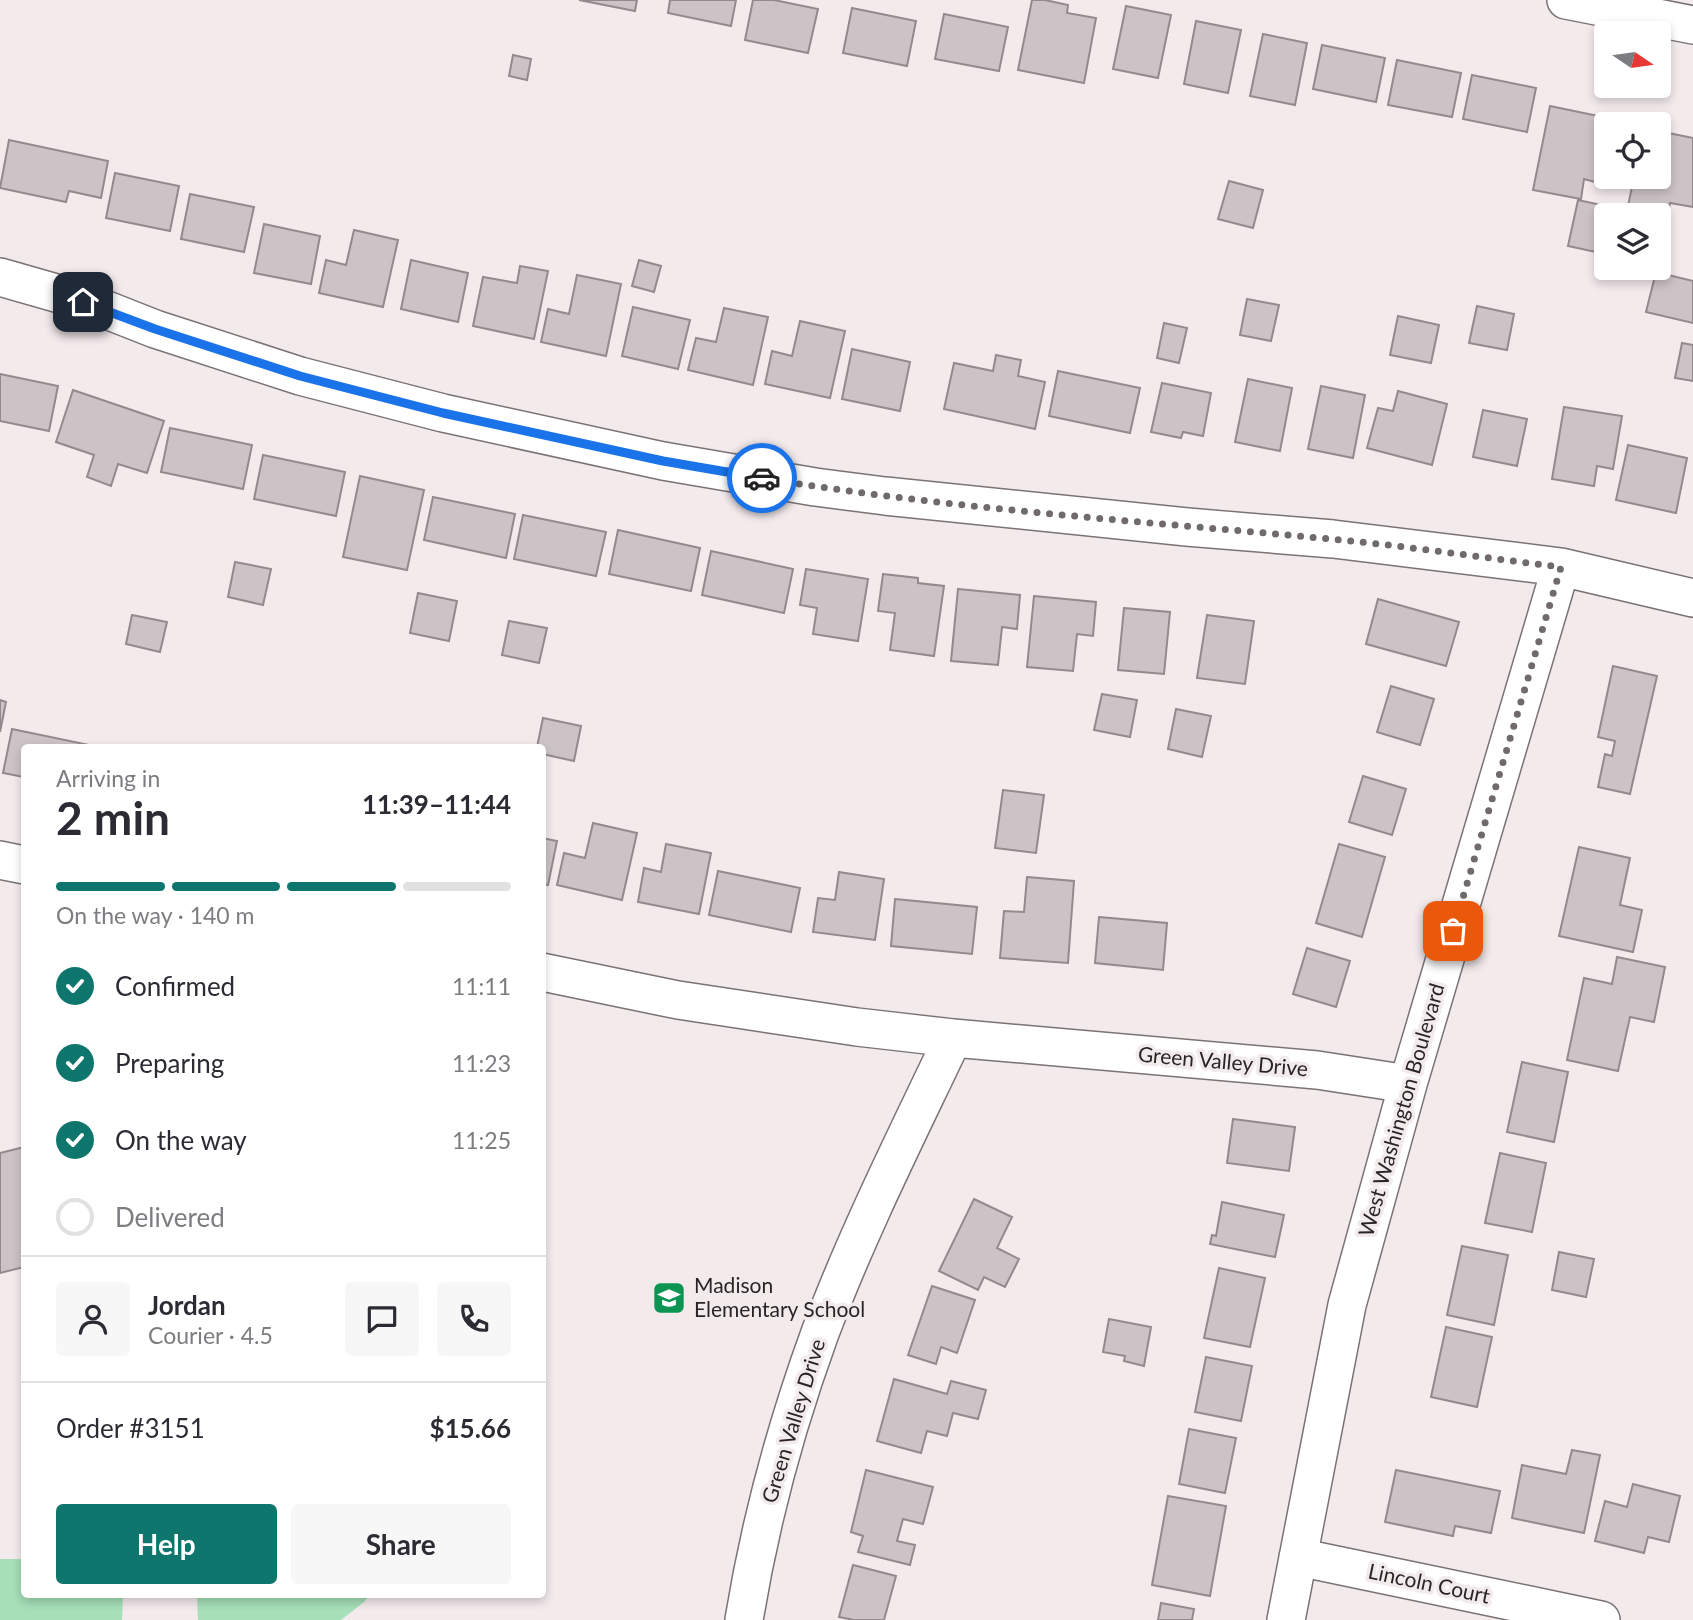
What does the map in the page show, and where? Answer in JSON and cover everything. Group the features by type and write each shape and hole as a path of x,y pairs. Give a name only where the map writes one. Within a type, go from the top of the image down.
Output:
{"street":[{"path":"1566,0 1693,25"},
{"path":"0,276 300,376 443,413 663,461 885,496 1333,539 1561,567 1693,598"},
{"name":"West Washington Boulevard","path":"1286,1620 1347,1305 1408,1084 1561,567"},
{"path":"0,860 21,864"},
{"name":"Green Valley Drive","path":"546,973 678,1000 857,1027 1317,1070 1408,1084"},
{"name":"Green Valley Drive","path":"744,1620 753,1564 769,1495 821,1333 858,1241 953,1038"},
{"name":"Lincoln Court","path":"1298,1557 1601,1620"}],"green space":[{"path":"0,1559 21,1559 21,1598 123,1598 122,1620 0,1620"},
{"path":"197,1598 367,1598 341,1620 198,1620"}],"building":[{"path":"579,0 637,0 635,11"},
{"path":"670,0 736,0 731,26 668,13"},
{"path":"753,0 774,0 818,9 808,53 745,40"},
{"path":"1032,0 1068,5 1067,13 1096,18 1084,83 1018,70"},
{"path":"1126,6 1171,15 1158,78 1113,69"},
{"path":"852,8 916,21 907,66 843,53"},
{"path":"944,14 1008,27 999,71 935,59"},
{"path":"1196,21 1241,30 1228,93 1184,84"},
{"path":"1263,34 1307,43 1295,105 1250,96"},
{"path":"1322,45 1385,58 1376,102 1313,89"},
{"path":"513,55 531,59 527,80 509,76"},
{"path":"1397,60 1461,73 1452,117 1388,105"},
{"path":"1472,75 1536,88 1527,132 1463,119"},
{"path":"1550,106 1594,115 1594,182 1584,179 1581,199 1533,190"},
{"path":"1671,133 1693,138 1693,207 1671,203 1629,203 1632,189 1671,189"},
{"path":"9,140 108,161 101,198 69,191 66,202 0,188"},
{"path":"115,173 179,186 170,231 106,218"},
{"path":"1229,181 1263,190 1253,228 1218,219"},
{"path":"190,194 254,207 244,252 181,239"},
{"path":"1578,200 1594,203 1594,252 1568,246"},
{"path":"264,224 320,236 311,284 254,273"},
{"path":"354,230 398,240 383,307 319,293 326,260 346,265"},
{"path":"411,260 468,273 458,322 401,309"},
{"path":"639,260 661,266 654,292 632,286"},
{"path":"520,266 548,271 534,339 473,326 483,277 517,283"},
{"path":"577,275 621,284 606,356 541,342 548,309 569,314"},
{"path":"1671,276 1693,281 1693,323 1646,312 1654,280 1671,280"},
{"path":"1247,299 1279,305 1271,341 1240,335"},
{"path":"1477,306 1514,314 1507,350 1469,343"},
{"path":"633,307 690,320 678,369 622,356"},
{"path":"724,308 768,317 753,385 688,370 696,338 716,342"},
{"path":"1398,316 1439,325 1431,363 1390,355"},
{"path":"800,321 845,331 830,398 765,384 772,351 792,356"},
{"path":"1164,323 1187,328 1179,363 1157,358"},
{"path":"1682,343 1693,345 1693,381 1675,378"},
{"path":"852,349 910,362 900,411 842,399"},
{"path":"996,355 1021,360 1018,376 1045,382 1035,429 944,409 954,363 993,371"},
{"path":"1058,371 1140,388 1130,433 1049,416"},
{"path":"0,374 58,386 49,431 0,421"},
{"path":"1248,379 1292,388 1280,451 1235,442"},
{"path":"1162,383 1211,393 1203,436 1183,432 1181,438 1151,432"},
{"path":"1321,386 1365,395 1353,458 1308,449"},
{"path":"73,390 164,421 147,473 118,464 111,486 87,477 94,455 56,442"},
{"path":"1398,391 1447,404 1432,465 1367,448 1378,408 1393,411"},
{"path":"1564,407 1622,416 1613,469 1597,466 1594,486 1552,479"},
{"path":"1483,410 1527,419 1517,466 1473,457"},
{"path":"170,428 252,445 243,489 161,472"},
{"path":"1628,445 1687,458 1676,513 1616,500"},
{"path":"263,455 345,472 336,516 254,499"},
{"path":"360,476 424,490 407,570 343,557"},
{"path":"433,497 515,514 506,558 424,540"},
{"path":"523,515 606,532 596,576 514,559"},
{"path":"618,530 700,548 691,591 609,574"},
{"path":"711,551 793,569 784,613 702,595"},
{"path":"235,562 271,569 263,605 228,597"},
{"path":"806,569 868,579 858,641 813,634 817,608 800,605"},
{"path":"883,574 918,578 918,583 944,586 934,656 890,650 895,613 878,611"},
{"path":"958,589 1020,595 1017,629 1002,627 998,665 951,661"},
{"path":"418,593 457,601 449,641 410,633"},
{"path":"1034,596 1096,602 1093,636 1077,634 1073,671 1027,667"},
{"path":"1378,599 1459,622 1446,666 1366,644"},
{"path":"1124,608 1170,612 1164,674 1118,670"},
{"path":"132,615 167,622 160,652 126,644"},
{"path":"1207,615 1254,621 1245,684 1197,678"},
{"path":"509,621 547,628 539,663 502,655"},
{"path":"1613,666 1657,676 1630,794 1598,787 1605,754 1612,756 1615,741 1598,737"},
{"path":"1391,686 1434,699 1420,745 1377,732"},
{"path":"1102,694 1137,700 1130,737 1094,730"},
{"path":"0,700 6,702 0,732"},
{"path":"1176,709 1211,716 1202,757 1168,749"},
{"path":"543,718 581,726 574,761 546,755 546,744 538,744"},
{"path":"12,729 84,744 21,744 21,776 3,773"},
{"path":"1363,776 1406,789 1392,835 1349,822"},
{"path":"1003,790 1044,795 1036,853 995,848"},
{"path":"593,823 637,833 622,900 557,885 564,853 585,858"},
{"path":"546,839 557,841 546,885"},
{"path":"666,844 711,853 699,914 638,902 644,868 661,872"},
{"path":"1339,844 1385,857 1362,937 1316,923"},
{"path":"1579,847 1630,858 1620,905 1642,910 1633,952 1559,936"},
{"path":"718,871 800,888 791,932 709,915"},
{"path":"839,872 884,879 875,940 813,932 818,898 835,900"},
{"path":"1027,877 1074,881 1068,963 1000,958 1004,911 1024,912"},
{"path":"895,899 977,907 972,954 891,946"},
{"path":"1099,917 1167,923 1163,970 1095,963"},
{"path":"1307,948 1350,961 1336,1007 1293,994"},
{"path":"1617,957 1665,967 1654,1022 1630,1017 1618,1071 1567,1060 1584,978 1612,984"},
{"path":"1522,1062 1568,1072 1554,1142 1507,1132"},
{"path":"1233,1119 1295,1127 1289,1171 1227,1163"},
{"path":"21,1148 21,1268 0,1273 0,1153"},
{"path":"1500,1153 1546,1163 1532,1232 1485,1223"},
{"path":"974,1199 1012,1217 997,1248 1019,1259 1005,1287 984,1277 978,1290 939,1271"},
{"path":"1222,1202 1284,1215 1275,1257 1210,1244 1212,1235 1216,1236"},
{"path":"1462,1246 1508,1255 1494,1325 1447,1315"},
{"path":"1559,1252 1594,1259 1586,1297 1552,1290"},
{"path":"1219,1268 1265,1278 1250,1347 1204,1338"},
{"path":"932,1286 975,1300 957,1353 941,1347 936,1364 908,1355"},
{"path":"1109,1319 1151,1327 1144,1366 1124,1361 1125,1356 1103,1352"},
{"path":"1446,1327 1492,1337 1477,1407 1431,1397"},
{"path":"1206,1357 1252,1366 1241,1421 1195,1412"},
{"path":"894,1379 947,1394 951,1381 986,1390 978,1419 953,1413 947,1436 927,1431 921,1453 877,1441"},
{"path":"1189,1429 1236,1438 1225,1493 1179,1484"},
{"path":"1572,1450 1600,1455 1584,1533 1512,1518 1522,1465 1566,1474"},
{"path":"866,1470 933,1487 923,1524 903,1519 897,1541 915,1545 910,1565 858,1552 863,1536 851,1532"},
{"path":"1396,1470 1500,1491 1491,1533 1455,1526 1453,1536 1385,1522"},
{"path":"1633,1484 1680,1496 1669,1542 1648,1537 1644,1553 1595,1541 1605,1501 1627,1507"},
{"path":"1168,1496 1226,1506 1210,1596 1152,1585"},
{"path":"853,1565 896,1576 884,1620 839,1617"},
{"path":"1161,1603 1194,1609 1192,1620 1158,1620"}],"way so far":[{"path":"762,478 885,496 1333,539 1561,567 1453,931"}],"place":[{"name":"Madison Elementary School","path":"669,1298"}],"route":[{"path":"83,302 155,329 300,376 443,413 663,461 762,478"}]}
